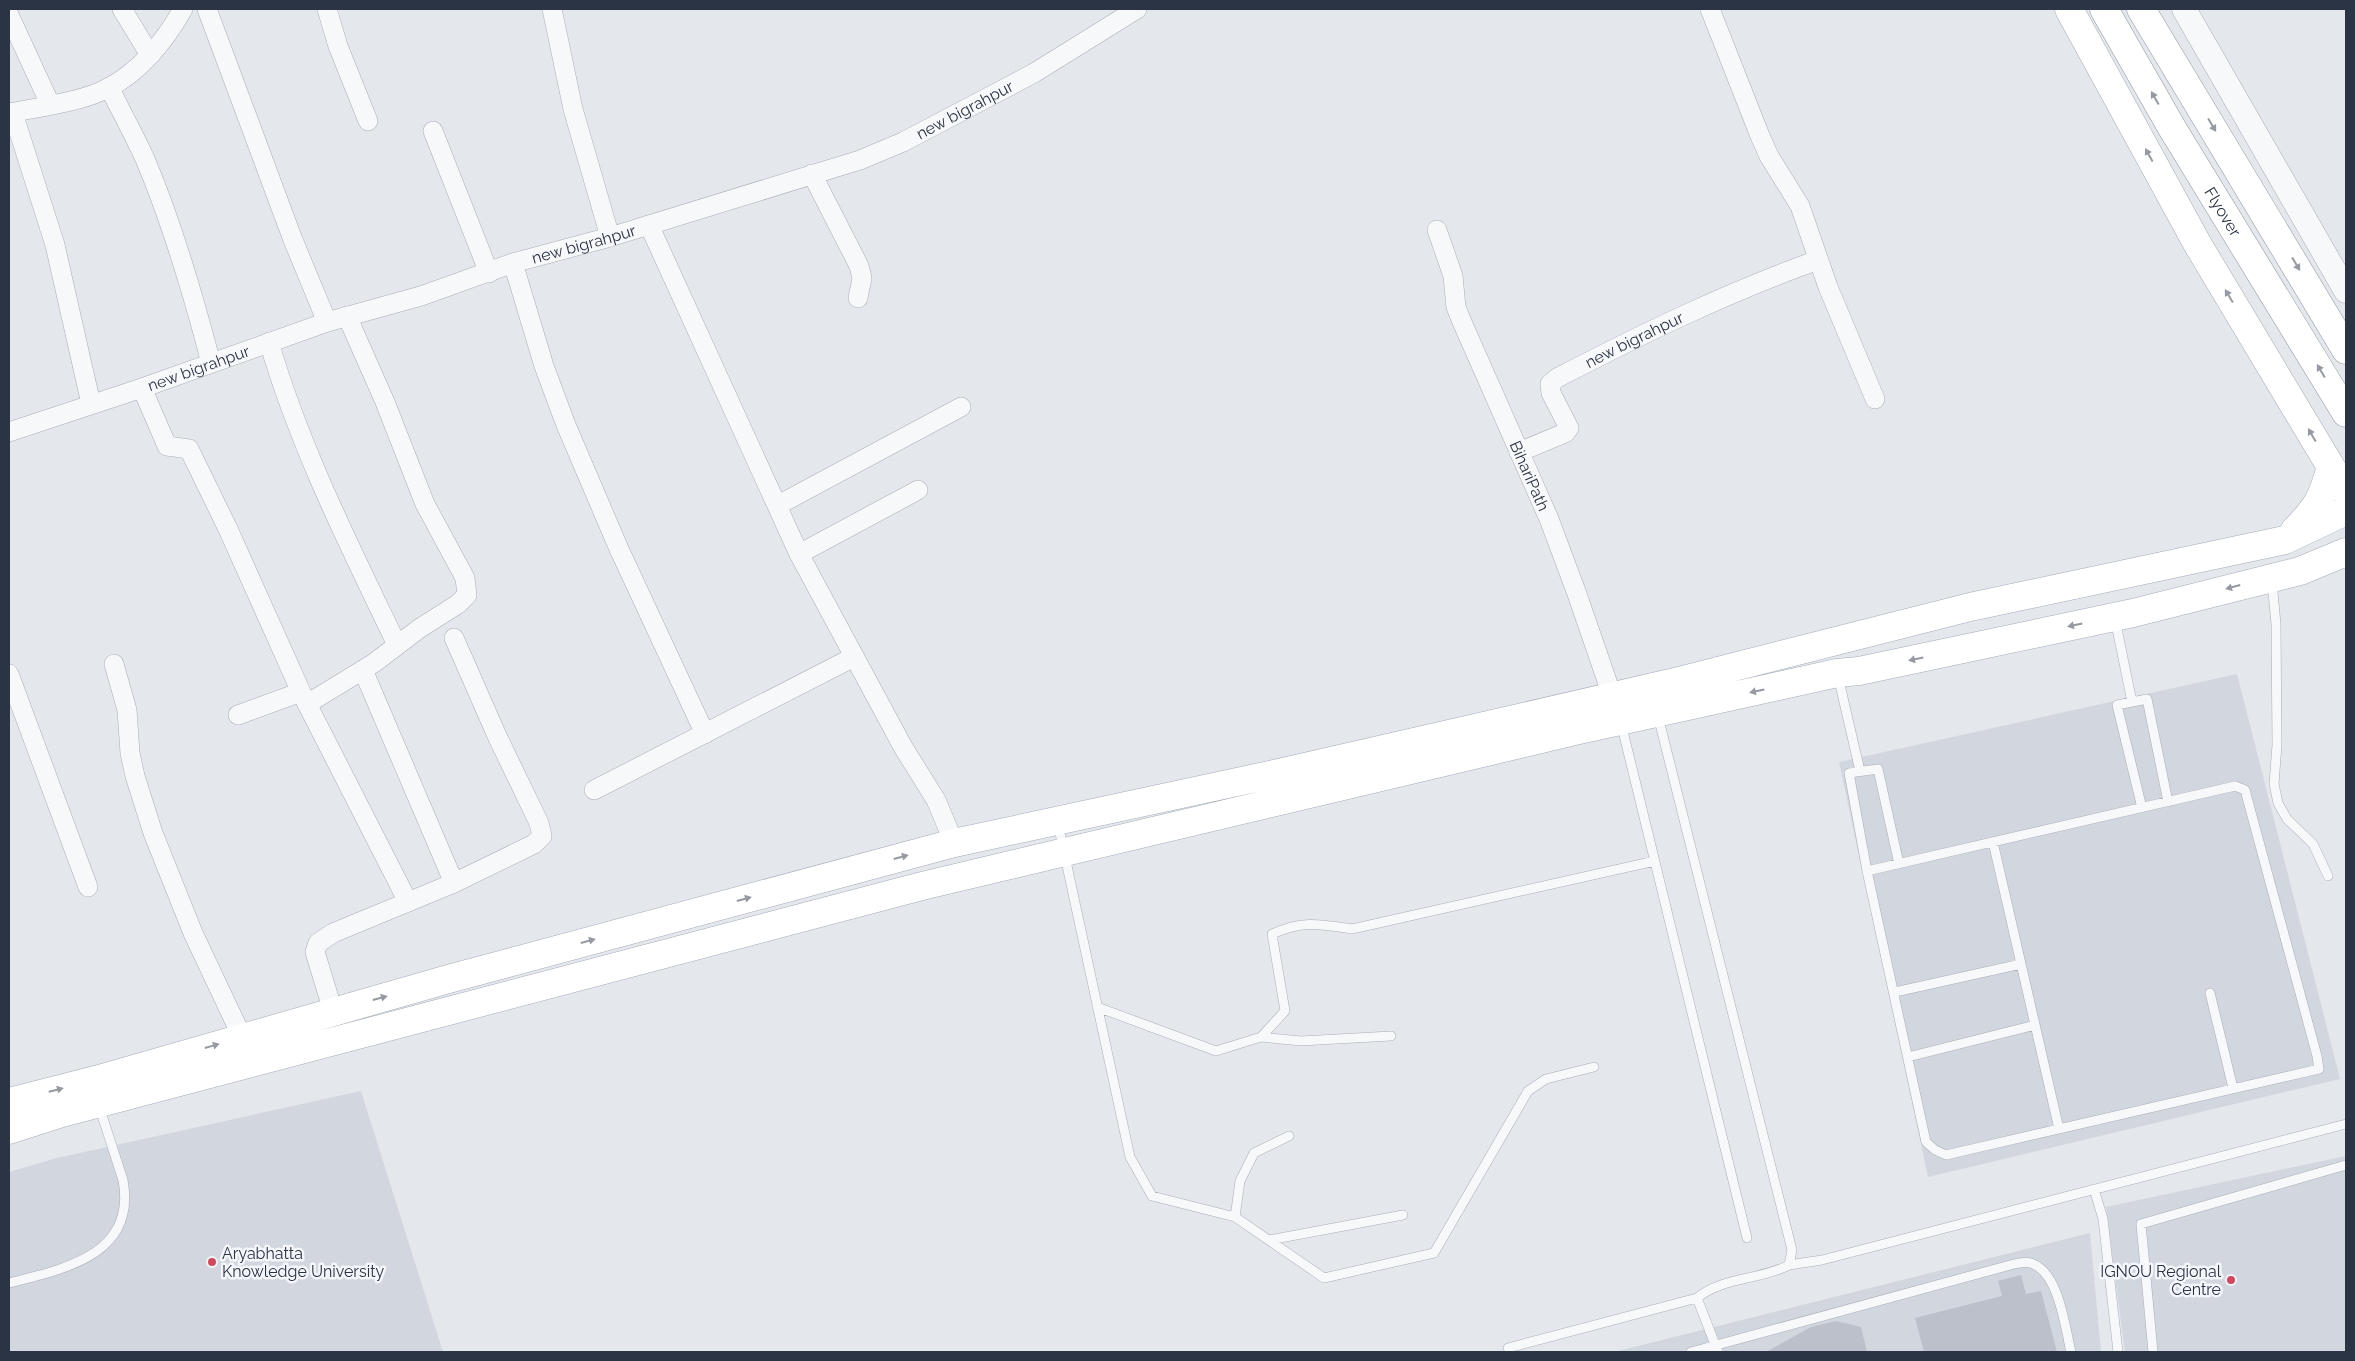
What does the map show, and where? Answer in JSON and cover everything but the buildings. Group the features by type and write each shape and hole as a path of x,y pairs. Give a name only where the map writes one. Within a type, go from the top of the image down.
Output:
{"main road":[{"path":"2069,9 2198,245 2346,492"},
{"name":"Flyover","path":"2104,9 2172,128 2346,413"},
{"path":"2141,9 2346,350"},
{"path":"2285,540 2315,509 2322,496 2331,467"},
{"path":"9,1102 103,1078 333,1011 546,952 954,843 1671,683 1970,608 2285,540 2346,511"},
{"path":"9,1130 250,1063 1065,851 1657,713 1838,673 1859,671 2115,617 2314,566 2346,552"},
{"path":"2314,566 2346,576"},
{"path":"870,865 879,898"},
{"path":"546,952 554,983"}],"street":[{"path":"122,9 150,55"},
{"path":"91,404 55,245 11,113 84,96 109,87 150,55 183,9"},
{"path":"207,9 293,240 326,322"},
{"path":"327,9 338,46 368,121"},
{"path":"552,9 574,109 610,236"},
{"name":"new bigrahpur","path":"9,432 142,388 326,322 421,296 513,263 649,225 874,154 934,126 1034,73 1137,9"},
{"path":"1710,9 1756,128 1769,156 1800,206 1828,287 1875,399"},
{"path":"2184,9 2346,291"},
{"path":"9,15 50,104"},
{"path":"109,87 145,158 163,206 192,292 211,362"},
{"path":"433,131 489,273"},
{"path":"812,174 859,266 862,278 858,298"},
{"path":"649,225 799,554 903,747 936,800 954,843"},
{"name":"BihariPath","path":"1437,230 1453,276 1456,307 1548,519 1574,584 1621,722"},
{"name":"new bigrahpur","path":"1519,452 1565,433 1569,428 1551,393 1550,384 1557,378 1660,326 1766,278 1818,260"},
{"path":"513,263 544,366 566,425 619,549 705,734"},
{"path":"238,715 304,698 363,670 458,604 467,595 465,578 425,504 385,402 347,316"},
{"path":"269,342 281,383 307,449 397,645"},
{"path":"142,388 167,446 189,449 228,529 304,698 408,902"},
{"path":"778,505 961,407"},
{"path":"799,554 918,490"},
{"path":"333,1011 315,952 318,943 333,933 454,883 534,844 542,836 539,823 498,738 454,638"},
{"path":"594,790 854,657"},
{"path":"114,664 127,710 130,754 134,776 153,833 193,933 242,1037 250,1063"},
{"path":"363,670 454,883"},
{"path":"9,674 88,887"}],"lane":[{"path":"2272,577 2276,624 2277,745 2274,784 2278,803 2287,819 2312,844 2328,876"},
{"path":"2115,617 2132,702"},
{"path":"1838,673 1860,772"},
{"path":"2142,808 2117,705 2147,699 2168,802"},
{"path":"1657,713 1792,1250 1789,1265"},
{"path":"1621,722 1747,1238"},
{"path":"1867,871 1899,864 2168,802 2235,786 2246,790 2319,1068 1946,1155 1935,1150 1926,1142 1895,992 1867,871 1849,774 1878,769 1899,864"},
{"path":"1057,820 1130,1157 1152,1196 1235,1217 1324,1278 1434,1253 1528,1091 1546,1079 1594,1067"},
{"path":"1993,842 2059,1129"},
{"path":"1261,1037 1285,1012 1272,934 1289,926 1310,923 1352,929 1655,861"},
{"path":"1895,992 2021,964"},
{"path":"2210,992 2232,1088"},
{"path":"1098,1007 1216,1051 1261,1037 1301,1041 1391,1036"},
{"path":"1908,1057 2035,1025"},
{"path":"9,1283 69,1267 95,1254 108,1241 121,1220 125,1188 98,1104"},
{"path":"1508,1348 1697,1298 1708,1289 1775,1272 1789,1265 1822,1260 2346,1124"},
{"path":"1235,1217 1240,1181 1254,1153 1289,1136"},
{"path":"2153,1352 2141,1224 2346,1166"},
{"path":"2094,1189 2102,1219 2118,1352"},
{"path":"1269,1240 1403,1215"},
{"path":"1692,1352 1717,1349 2014,1264 2032,1262 2045,1270 2056,1290 2071,1352"},
{"path":"1697,1298 1717,1349"}],"shaded area":[{"path":"2237,674 2340,1079 1928,1177 1839,762"},
{"name":"Aryabhatta Knowledge University","path":"361,1091 443,1352 9,1352 9,1172 57,1158"},
{"name":"IGNOU Regional Centre","path":"2346,1156 2346,1352 2125,1352 2106,1207"},
{"path":"2090,1233 2101,1352 1614,1352"}],"place":[{"name":"Aryabhatta Knowledge University","path":"212,1262"},
{"name":"IGNOU Regional Centre","path":"2231,1280"}]}
